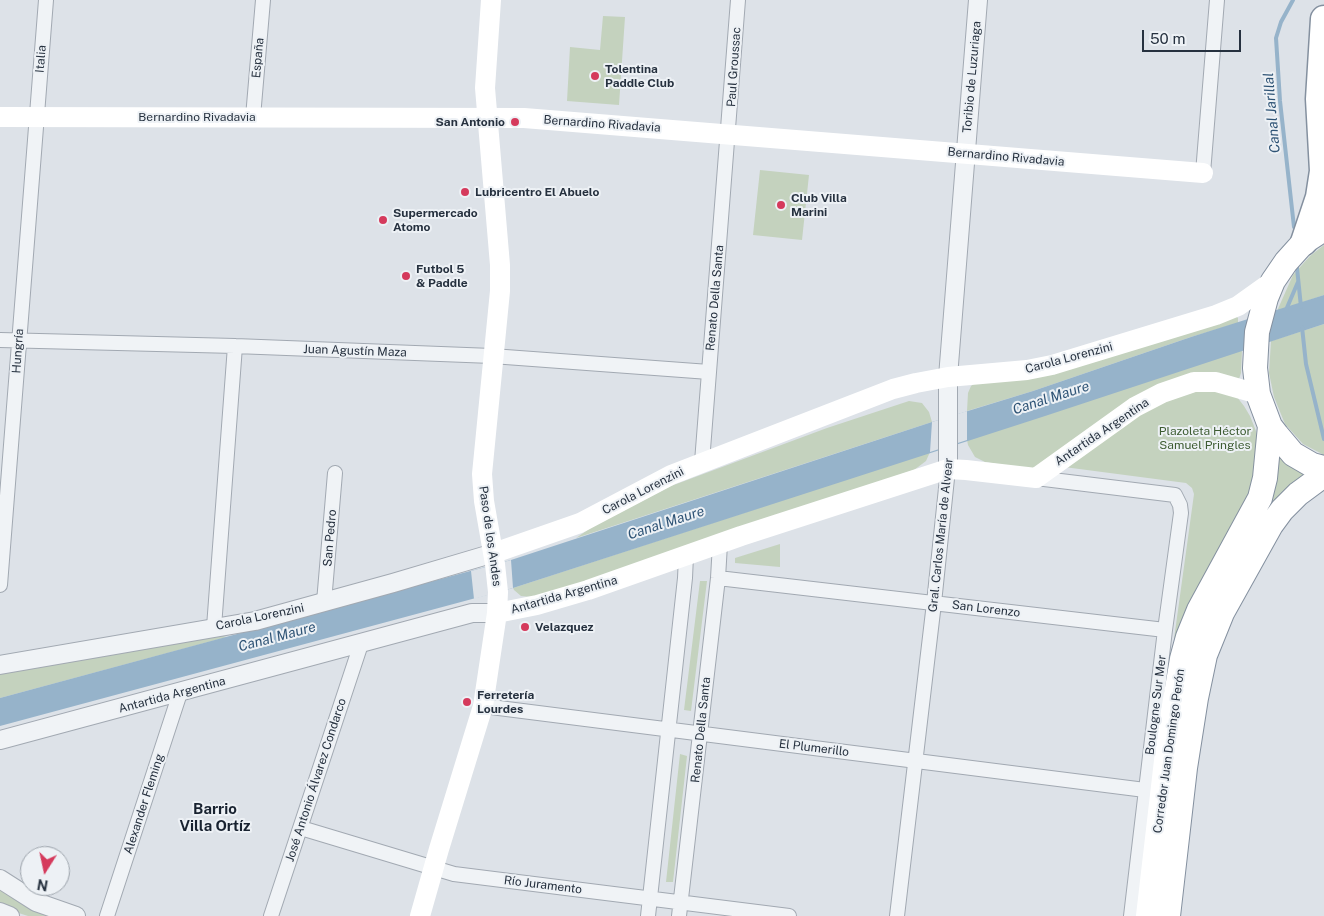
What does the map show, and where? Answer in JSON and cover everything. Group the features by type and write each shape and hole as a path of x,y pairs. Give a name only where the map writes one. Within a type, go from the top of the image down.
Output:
{"highway":[{"path":"1324,19 1319,99 1323,171 1314,236 1286,262 1272,281 1261,316 1256,346 1258,394 1270,426 1293,454 1312,465 1324,468"},
{"name":"Corredor Juan Domingo Perón","path":"1148,916 1170,727 1182,659 1198,610 1260,498 1265,478 1270,426"},
{"name":"Corredor Juan Domingo Perón","path":"1168,916 1187,758 1205,655 1222,613 1270,525 1298,494 1324,475"}],"main road":[{"name":"Paso de los Andes","path":"420,916 483,706 497,613 498,592 484,501 482,474 492,356 500,290 500,265 485,88 490,0"},
{"name":"Bernardino Rivadavia","path":"0,117 524,118 1203,173"},
{"name":"Carola Lorenzini","path":"494,558 580,523 671,475 893,389 948,377 1027,370 1052,365 1216,315 1238,306 1272,281"},
{"name":"Antartida Argentina","path":"497,613 562,598 948,469 1036,478 1135,407 1162,393 1194,382 1207,381 1225,384 1258,394"}],"street":[{"name":"Italia","path":"36,118 46,0"},
{"name":"España","path":"253,117 263,0"},
{"name":"Paul Groussac","path":"729,134 738,0"},
{"name":"Toribio de Luzuriaga","path":"966,154 978,0"},
{"path":"1203,173 1217,0"},
{"name":"Hungría","path":"0,585 3,506 19,341 36,118"},
{"name":"Renato Della Santa","path":"702,462 729,134"},
{"name":"Gral. Carlos María de Alvear","path":"897,916 948,469 948,377 966,154"},
{"name":"Juan Agustín Maza","path":"0,340 235,346 492,356 709,372"},
{"path":"214,627 235,346"},
{"name":"San Pedro","path":"324,602 336,473"},
{"name":"Antartida Argentina","path":"1036,478 1175,496"},
{"name":"Boulogne Sur Mer","path":"1131,916 1145,790 1181,513 1180,505 1175,496"},
{"name":"Renato Della Santa","path":"680,910 718,578 720,544"},
{"path":"648,916 686,556"},
{"name":"Carola Lorenzini","path":"0,665 255,620 494,558"},
{"name":"San Lorenzo","path":"718,578 1165,630"},
{"name":"Antartida Argentina","path":"0,740 472,613 497,613"},
{"name":"José Antonio Álvarez Condarco","path":"271,916 361,644"},
{"name":"Alexander Fleming","path":"107,916 180,693"},
{"name":"El Plumerillo","path":"483,706 1145,790"},
{"name":"Río Juramento","path":"301,828 454,874 650,900 680,910 790,916"},
{"path":"0,879 36,902 76,916"},
{"path":"0,912 10,916"}],"green space":[{"name":"Tolentina Paddle Club","path":"603,16 625,17 619,105 567,101 570,47 600,50"},
{"name":"Club Villa Marini","path":"760,170 809,175 802,240 753,235"},
{"path":"1324,245 1324,295 1277,311 1293,275 1310,256"},
{"path":"1236,316 1238,323 967,411 968,393 971,386 975,383"},
{"path":"1324,324 1324,455 1303,444 1285,424 1274,397 1269,373 1271,341"},
{"path":"1242,350 1239,379 1211,374 1038,468 1029,469 985,462 975,457 968,445 967,440"},
{"name":"Plazoleta Héctor Samuel Pringles","path":"1206,388 1237,397 1250,416 1256,431 1258,445 1253,493 1174,639 1194,494 1192,488 1186,483 1064,467 1150,407"},
{"path":"909,401 922,403 929,412 932,422 576,538 592,527 671,486 827,428"},
{"path":"930,452 926,461 914,470 584,582 532,597 521,596 513,588"},
{"path":"1278,454 1311,477 1250,544"},
{"path":"780,544 780,567 735,563 735,558"},
{"path":"700,581 707,581 691,711 684,710"},
{"path":"215,634 227,637 0,698 0,673"},
{"path":"680,754 687,756 673,882 666,882"},
{"path":"0,888 56,916 28,916 0,907"}],"water":[{"name":"Canal Maure","path":"1324,295 1324,324 1042,417 513,588 0,726 0,698 511,560"}],"pier":[{"path":"967,411 967,440 930,452 932,422"},
{"path":"511,560 513,588 474,599 471,571"}],"waterway":[{"name":"Canal Jarillal","path":"1293,0 1281,22 1276,38 1280,101 1294,227"},
{"path":"1297,268 1301,307"},
{"path":"1286,310 1298,282"},
{"name":"Canal Jarillal","path":"1302,327 1306,364 1324,439"}],"place":[{"name":"Tolentina Paddle Club","path":"595,76"},
{"name":"San Antonio","path":"515,122"},
{"name":"Lubricentro El Abuelo","path":"465,192"},
{"name":"Club Villa Marini","path":"781,205"},
{"name":"Supermercado Atomo","path":"383,220"},
{"name":"Futbol 5 & Paddle","path":"406,276"},
{"name":"Velazquez","path":"525,627"},
{"name":"Ferretería Lourdes","path":"467,702"}],"district":[{"name":"Barrio Villa Ortíz","path":"215,818"}]}
